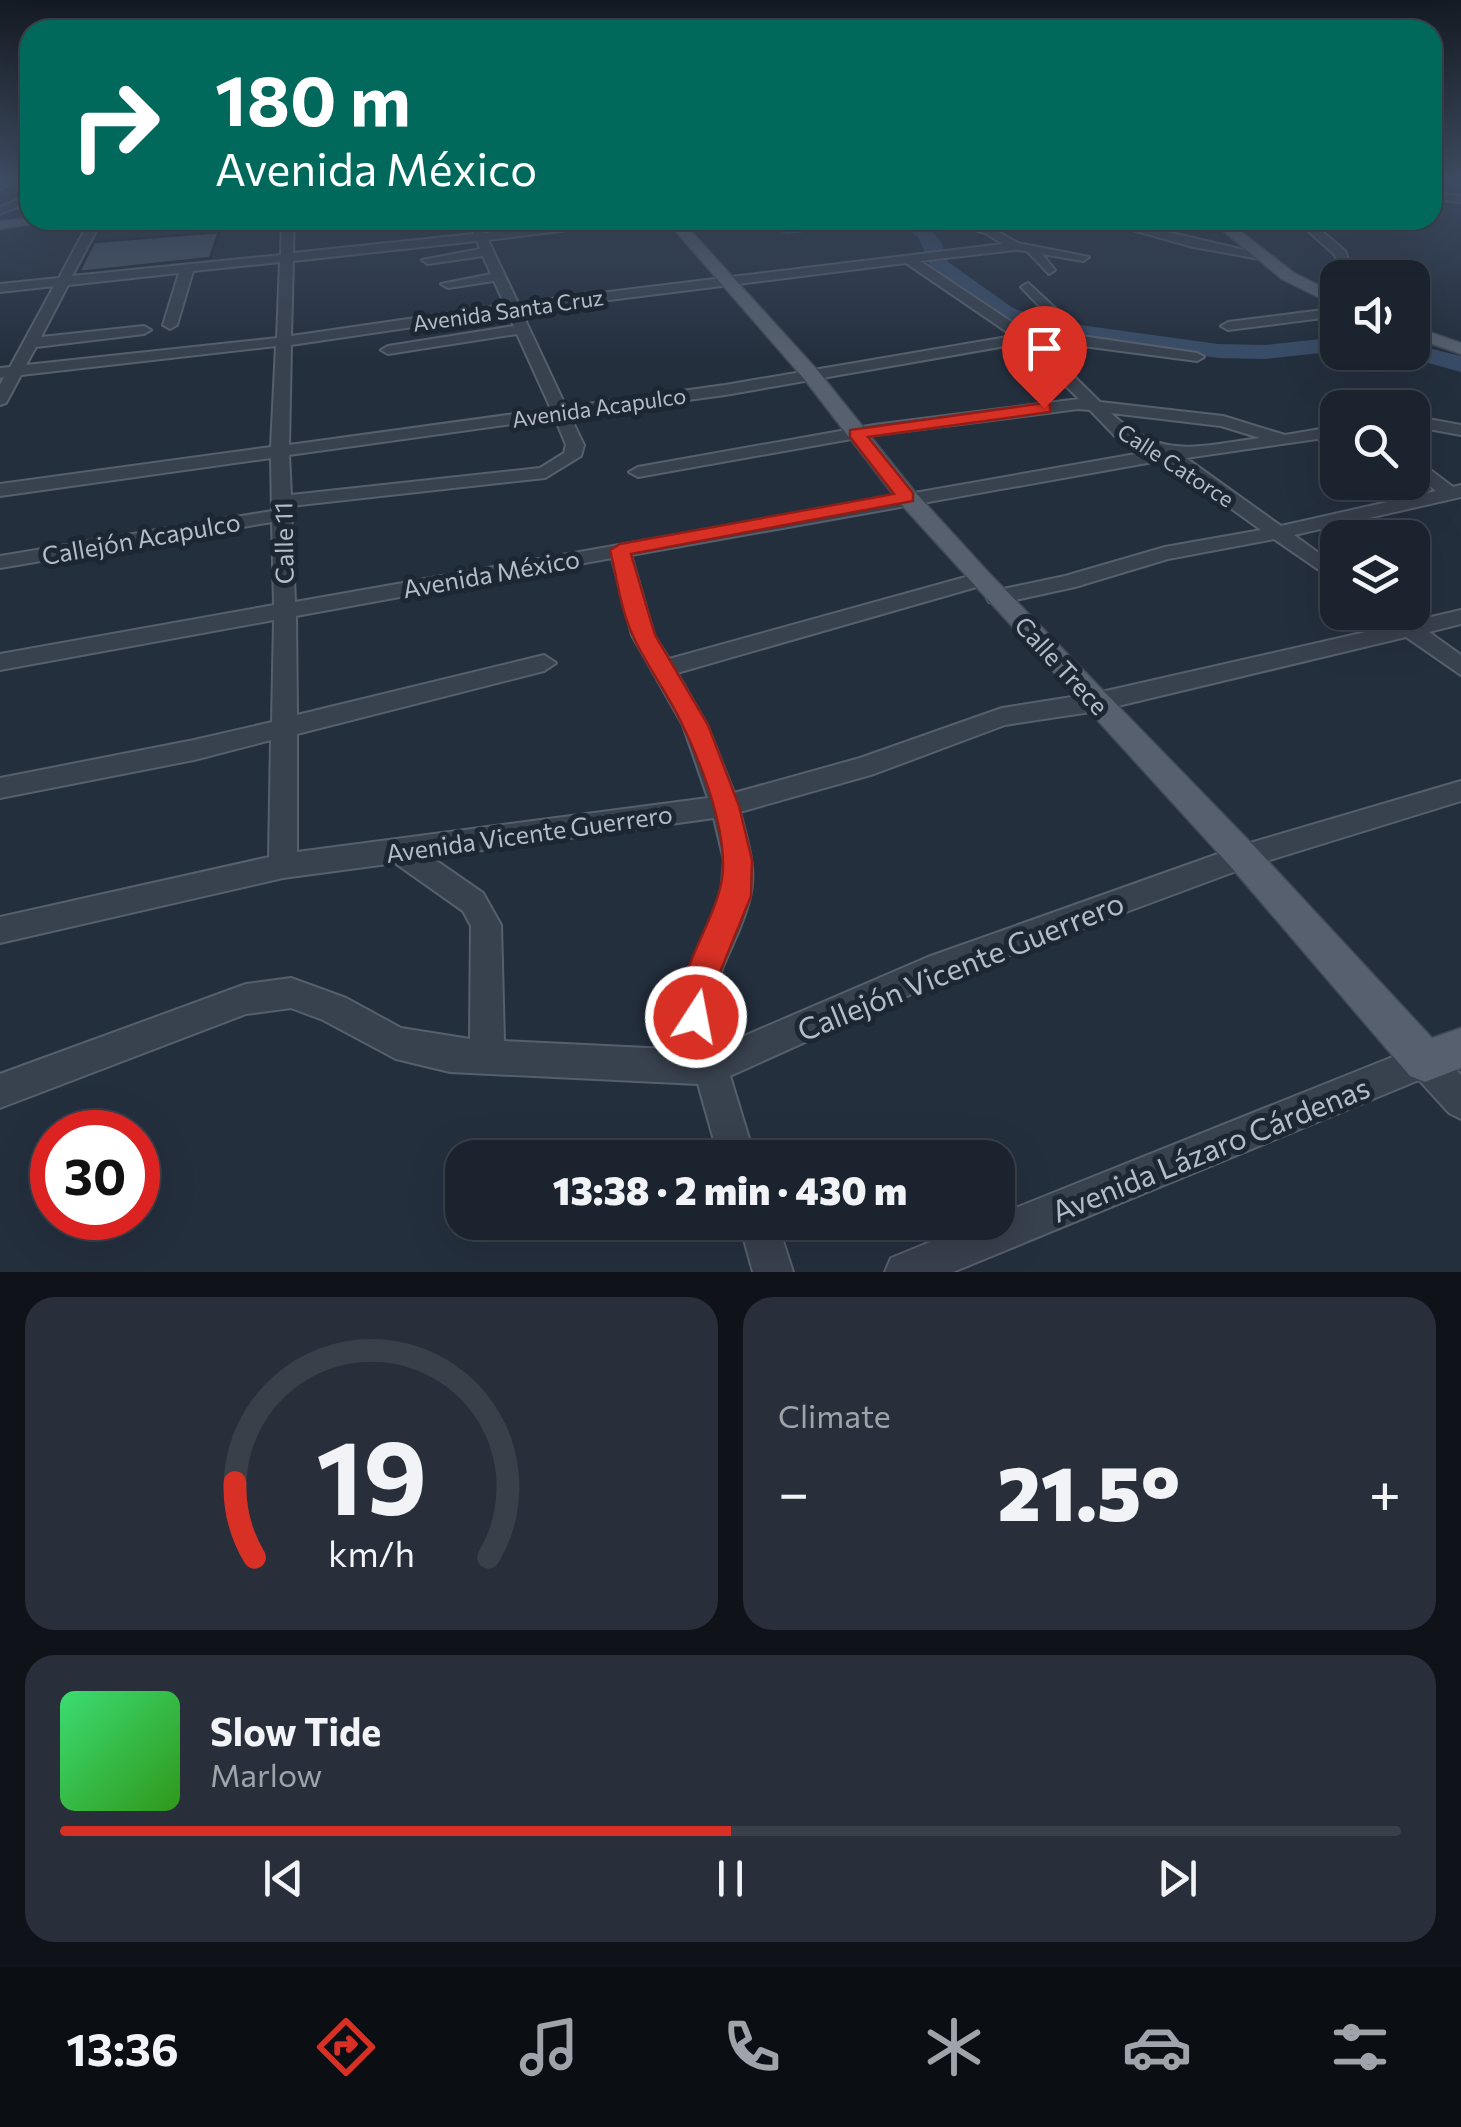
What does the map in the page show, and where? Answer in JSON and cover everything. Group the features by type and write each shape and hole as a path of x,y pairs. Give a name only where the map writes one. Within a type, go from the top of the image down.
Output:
{"main road":[{"name":"Calle Trece","path":"690,238 812,376 907,497 988,588 1243,857 1443,1054"},
{"path":"1240,238 1320,294"},
{"path":"1430,337 1461,349"}],"street":[{"path":"0,400 7,372 28,343 85,238"},
{"name":"Calle 11","path":"283,866 285,613 280,452 287,238"},
{"path":"0,307 7,287 469,238"},
{"path":"481,238 560,412"},
{"path":"1002,238 1015,246 1084,257"},
{"path":"1174,238 1260,255"},
{"path":"1323,238 1343,260"},
{"name":"Avenida Santa Cruz","path":"7,372 286,341 514,308 1015,246"},
{"path":"1031,248 1048,270"},
{"path":"428,260 488,252"},
{"name":"Calle Catorce","path":"908,259 1038,336 1095,406 1122,432 1182,462 1320,564"},
{"path":"170,326 186,269"},
{"path":"448,284 499,278"},
{"path":"1306,288 1320,284"},
{"path":"1028,286 1060,319 1038,336"},
{"path":"1228,326 1320,314"},
{"path":"388,350 522,329"},
{"path":"28,343 144,330"},
{"name":"Avenida Acapulco","path":"0,490 812,376 1038,336 1197,357"},
{"path":"638,472 856,434 1078,404 1224,422 1286,442"},
{"name":"Callejón Acapulco","path":"0,562 282,508 545,473 572,456 575,445 560,412"},
{"path":"1430,424 1461,430"},
{"name":"Avenida México","path":"0,662 907,497 1162,453 1286,442 1320,434"},
{"path":"1430,474 1455,492"},
{"path":"665,668 869,614 988,588 1068,582 1165,553 1276,534 1455,492"},
{"path":"620,550 643,635 696,725 725,806 738,860 736,896 700,982 696,1017 731,1140"},
{"name":"Avenida Vicente Guerrero","path":"1430,624 1461,617"},
{"name":"Avenida Vicente Guerrero","path":"0,930 283,866 725,806 866,767 1002,717 1096,702 1402,630"},
{"path":"1413,630 1461,667"},
{"path":"0,788 284,730 544,663"},
{"name":"Callejón Vicente Guerrero","path":"0,1092 246,999 292,994 334,1009 396,1043 450,1056 709,1068 928,972 1243,857 1461,792"},
{"path":"400,851 472,902 486,926 487,1057"},
{"name":"Calle Trece","path":"1443,1054 1461,1101"},
{"name":"Avenida Lázaro Cárdenas","path":"905,1272 1443,1054"},
{"path":"763,1240 773,1272"}],"building":[{"path":"217,238 210,258 79,272 94,242"}],"waterway":[{"path":"929,238 938,265 1005,313 1040,326 1218,351 1265,352 1320,346"},
{"path":"1430,356 1461,364"}],"route":[{"path":"696,1017 700,982 736,896 738,860 725,806 696,725 643,635 620,550 907,497 856,434 1044,408"}]}
